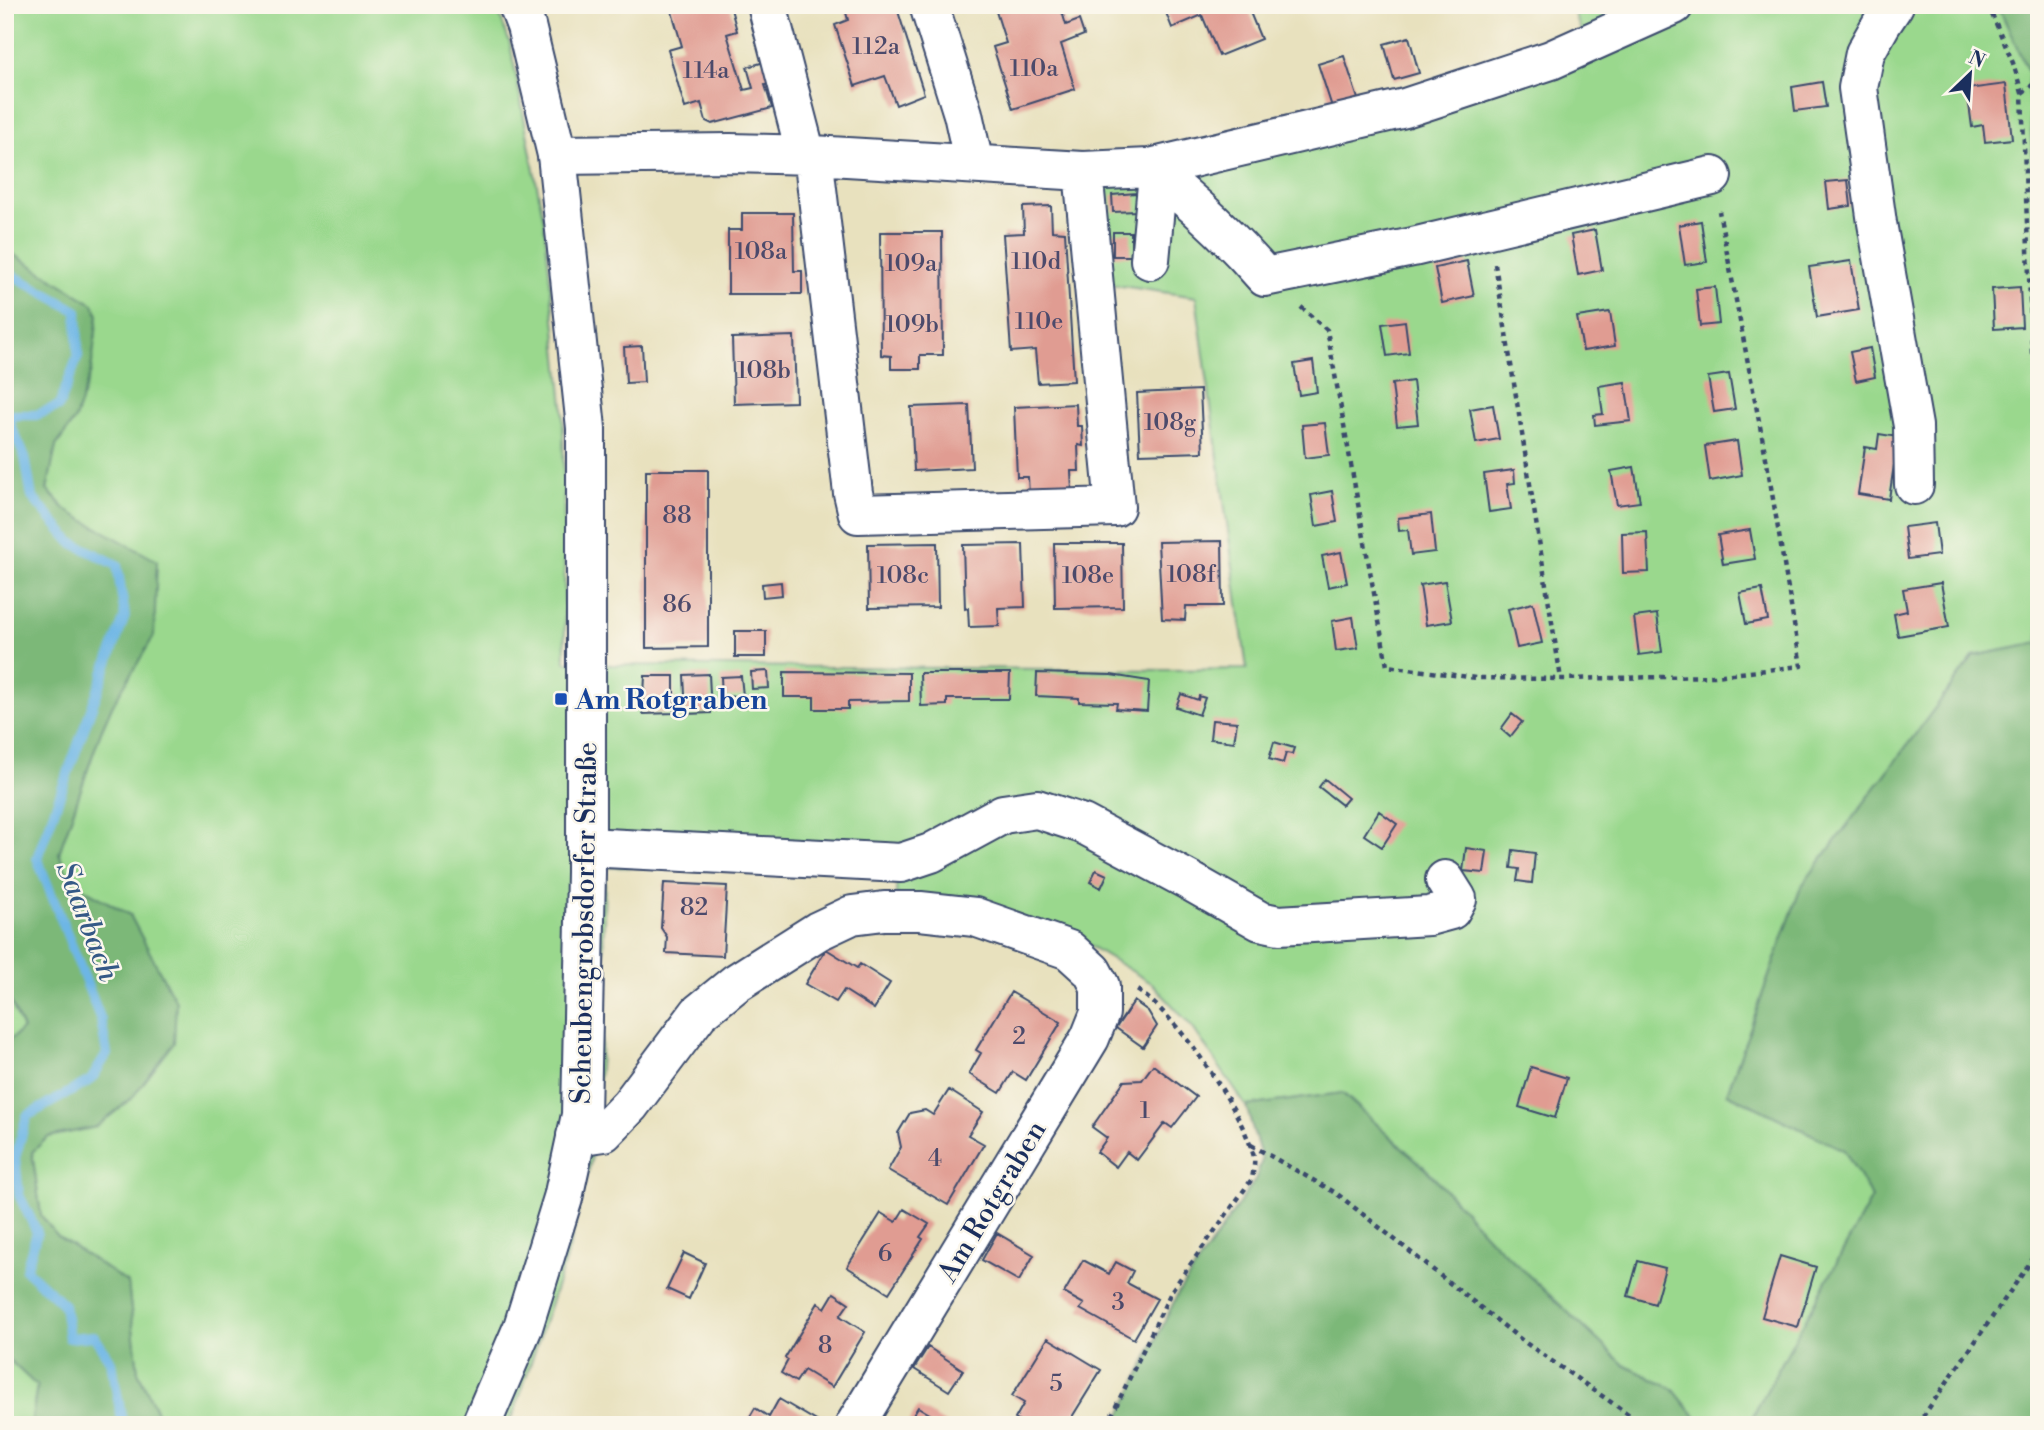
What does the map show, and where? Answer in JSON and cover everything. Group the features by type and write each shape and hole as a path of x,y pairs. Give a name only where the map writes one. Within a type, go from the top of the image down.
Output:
{"street":[{"name":"Scheubengrobsdorfer Straße","path":"481,1425 523,1327 563,1198 580,1115 586,847 586,428 557,155 526,26 517,5"},
{"path":"767,5 810,155 853,493 858,514 1115,507 1083,171"},
{"path":"929,5 963,114 974,164"},
{"path":"557,155 810,155 1083,171 1154,171 1405,108 1551,60 1674,5"},
{"path":"1894,5 1865,53 1858,89 1877,223 1913,426 1914,485"},
{"path":"1150,260 1154,171"},
{"path":"1154,171 1186,195 1234,241 1265,278 1413,247 1712,176"},
{"path":"586,847 901,863 932,853 1003,814 1037,809 1083,824 1260,922 1279,925 1429,916 1451,910 1457,899 1446,880"},
{"path":"576,1136 604,1132 630,1105 699,1013 727,990 818,931 852,915 884,911 920,911 975,917 1069,950 1092,971"},
{"name":"Am Rotgraben","path":"855,1425 1090,1038 1100,1013 1100,986 1092,971"}],"path":[{"path":"1988,5 2013,63 2022,93 2032,353 2039,366"},
{"path":"2022,93 2039,80"},
{"path":"1265,278 1327,330 1387,666 1476,678 1561,680 1715,676 1801,666 1767,463 1712,176"},
{"path":"1489,229 1561,680"},
{"path":"1092,971 1141,993 1164,1012 1219,1086 1240,1122 1255,1161 1252,1179 1172,1290 1107,1425"},
{"path":"1250,1145 1336,1193 1523,1341 1644,1425"},
{"path":"1917,1425 2039,1250"}],"green space":[{"path":"5,5 496,5 510,44 544,222 563,405 565,662 612,665 1164,670 1247,669 1196,297 1108,284 1096,183 1584,37 1571,5 1998,5 2028,72 2039,278 2039,643 1974,656 1801,887 1727,1093 1844,1150 1872,1198 1748,1425 1702,1425 1673,1389 1624,1365 1493,1242 1426,1169 1343,1093 1246,1106 1193,1028 1153,984 1062,929 896,895 897,870 605,867 601,1056 591,1161 569,1249 508,1425 163,1425 138,1372 128,1284 56,1235 41,1215 32,1152 48,1137 96,1127 132,1098 131,915 70,881 59,853 112,706 104,533 66,510 47,489 56,446 75,419 91,371 98,314 33,266 5,249"},
{"path":"1998,5 2039,5 2039,278 2028,72"},
{"path":"5,249 93,304 98,314 91,371 75,419 56,446 47,490 66,510 157,561 154,636 112,706 101,731 59,853 70,881 130,915 176,1002 174,1043 132,1098 96,1127 48,1137 32,1152 41,1215 56,1235 128,1283 138,1372 163,1425 31,1425 37,1386 5,1356 5,1044 23,1029 5,989 5,641 10,612 5,615"},
{"path":"2039,643 2039,1425 1748,1425 1872,1198 1844,1150 1727,1093 1801,887 1974,656"},
{"path":"5,989 23,1029 5,1044"},
{"path":"1342,1093 1426,1169 1493,1242 1624,1365 1673,1389 1702,1425 1116,1425 1178,1293 1255,1180 1262,1160 1246,1106"},
{"path":"5,1356 37,1386 31,1425 5,1425"}],"building":[{"path":"670,5 730,5 737,31 727,34 744,90 753,88 747,67 768,61 775,83 765,85 772,108 712,124 706,121 701,103 685,108 668,50 682,46"},
{"path":"844,5 896,5 924,94 896,105 885,76 855,86 835,25 848,20"},
{"path":"994,5 1060,5 1066,25 1079,20 1084,35 1061,44 1075,89 1013,109 993,47 1006,43"},
{"path":"1163,5 1247,5 1261,39 1219,56 1202,15 1172,28"},
{"path":"1409,37 1419,73 1394,80 1384,44"},
{"path":"1344,56 1358,99 1332,107 1318,64"},
{"path":"1822,82 1826,107 1795,111 1792,87"},
{"path":"2006,84 2012,139 1985,142 1983,125 1972,127 1967,89"},
{"path":"1848,180 1851,206 1829,209 1826,182"},
{"path":"1136,193 1137,211 1113,212 1112,195"},
{"path":"1051,206 1052,231 1065,232 1074,381 1038,383 1035,350 1011,352 1003,234 1024,233 1023,207"},
{"path":"742,213 793,213 794,271 802,271 802,294 728,294 728,230 742,230"},
{"path":"1701,221 1707,262 1685,265 1679,225"},
{"path":"1595,230 1602,270 1578,275 1571,235"},
{"path":"880,232 942,232 943,355 920,355 920,369 891,369 891,356 881,355"},
{"path":"1113,232 1131,232 1131,256 1113,256"},
{"path":"1467,261 1474,296 1442,303 1435,268"},
{"path":"1851,261 1859,310 1817,317 1809,267"},
{"path":"1715,287 1719,324 1700,326 1696,289"},
{"path":"2020,287 2022,327 1994,329 1992,289"},
{"path":"1610,312 1615,346 1583,351 1577,317"},
{"path":"1405,321 1409,353 1387,356 1382,324"},
{"path":"794,336 796,402 734,404 732,338"},
{"path":"642,346 644,382 626,383 624,347"},
{"path":"1870,348 1875,377 1856,381 1850,352"},
{"path":"1313,361 1317,392 1299,395 1294,364"},
{"path":"1729,374 1735,409 1714,412 1708,377"},
{"path":"1413,381 1418,424 1397,426 1392,384"},
{"path":"1625,382 1631,421 1595,425 1594,415 1603,414 1599,386"},
{"path":"1200,390 1203,452 1140,454 1137,393"},
{"path":"1076,404 1077,426 1082,426 1083,446 1078,445 1079,471 1071,471 1072,492 1029,494 1028,477 1017,477 1014,407"},
{"path":"969,405 972,468 914,471 911,407"},
{"path":"1493,405 1499,439 1476,443 1470,409"},
{"path":"1325,423 1329,455 1305,458 1302,425"},
{"path":"1879,434 1898,437 1889,499 1858,494 1865,447 1877,449"},
{"path":"1737,441 1742,475 1710,481 1705,446"},
{"path":"1634,467 1640,502 1617,505 1611,471"},
{"path":"646,470 708,470 708,647 646,648"},
{"path":"1514,470 1515,483 1507,484 1511,509 1489,512 1484,474"},
{"path":"1332,491 1337,522 1316,526 1311,495"},
{"path":"1431,514 1435,552 1411,555 1408,530 1399,531 1398,518"},
{"path":"1935,523 1939,555 1908,559 1904,527"},
{"path":"1750,530 1755,559 1723,564 1718,535"},
{"path":"1647,532 1649,572 1623,573 1622,533"},
{"path":"1222,541 1223,606 1186,606 1185,620 1162,619 1158,542"},
{"path":"937,543 938,607 869,608 868,544"},
{"path":"1054,543 1122,543 1123,607 1055,608"},
{"path":"1023,544 1025,607 998,608 999,626 969,627 968,608 965,609 963,545"},
{"path":"1341,552 1347,583 1328,587 1322,556"},
{"path":"1445,581 1452,621 1426,625 1420,585"},
{"path":"781,582 782,595 763,597 762,584"},
{"path":"1941,583 1949,627 1898,636 1894,614 1907,611 1903,589"},
{"path":"1762,589 1768,620 1746,624 1740,593"},
{"path":"1533,603 1542,643 1517,648 1508,609"},
{"path":"1657,614 1662,652 1639,655 1634,617"},
{"path":"1353,617 1358,648 1336,651 1332,621"},
{"path":"735,631 766,631 766,657 735,657"},
{"path":"768,671 769,688 752,689 751,672"},
{"path":"784,672 909,673 909,701 848,702 848,709 814,709 814,697 784,697"},
{"path":"920,673 1010,673 1009,699 947,699 947,705 921,706"},
{"path":"1037,673 1111,675 1149,681 1147,711 1116,709 1117,703 1079,702 1079,698 1036,696"},
{"path":"709,674 711,713 686,714 684,675"},
{"path":"645,676 674,676 674,713 643,714"},
{"path":"741,676 743,696 722,697 721,677"},
{"path":"1181,694 1198,700 1199,696 1205,698 1199,715 1176,707"},
{"path":"1512,714 1522,722 1510,737 1501,729"},
{"path":"1212,720 1237,722 1234,742 1210,739"},
{"path":"1274,742 1294,748 1292,754 1286,753 1283,763 1269,759"},
{"path":"1325,779 1348,798 1342,805 1319,787"},
{"path":"1379,811 1397,824 1382,847 1364,835"},
{"path":"1466,848 1487,851 1484,873 1463,871"},
{"path":"1513,850 1535,853 1532,883 1517,881 1519,869 1511,868"},
{"path":"1096,870 1107,875 1101,888 1090,882"},
{"path":"664,883 727,886 723,956 666,953 667,937 661,928"},
{"path":"826,949 857,968 860,964 890,983 874,1009 844,990 836,1002 805,984"},
{"path":"1011,992 1061,1022 1026,1080 1013,1072 1000,1093 969,1074 981,1053 976,1050"},
{"path":"1134,1001 1148,1011 1157,1026 1143,1047 1116,1028"},
{"path":"1153,1065 1196,1097 1172,1128 1165,1123 1137,1160 1127,1152 1116,1167 1097,1152 1107,1138 1092,1127 1124,1081 1142,1080"},
{"path":"1531,1067 1567,1078 1555,1118 1519,1107"},
{"path":"949,1090 983,1112 968,1135 984,1144 948,1205 888,1170 901,1147 898,1133 910,1113 925,1110 933,1115"},
{"path":"904,1209 929,1224 920,1237 923,1239 889,1293 847,1267 881,1213 896,1222"},
{"path":"997,1233 1034,1255 1019,1281 982,1260"},
{"path":"684,1253 705,1263 689,1299 667,1289"},
{"path":"1780,1256 1816,1267 1798,1327 1762,1317"},
{"path":"1083,1260 1109,1274 1116,1262 1133,1271 1127,1283 1157,1299 1134,1339 1080,1309 1084,1304 1064,1293"},
{"path":"1638,1261 1665,1268 1655,1304 1628,1296"},
{"path":"834,1293 849,1303 840,1316 865,1332 832,1387 804,1370 796,1382 781,1373 788,1360 785,1358 818,1303 825,1308"},
{"path":"1048,1338 1101,1370 1067,1425 1025,1425 1015,1419 1024,1403 1012,1396"},
{"path":"928,1347 963,1370 949,1391 914,1369"},
{"path":"779,1399 818,1422 817,1425 745,1425 755,1408 769,1417"},
{"path":"918,1407 948,1425 907,1425"}],"waterway":[{"name":"Saarbach","path":"5,271 77,311 78,356 59,406 36,415 13,415 10,424 25,457 32,497 71,542 117,565 125,616 37,858 101,1020 107,1054 91,1080 27,1116 15,1158 19,1195 37,1232 26,1270 64,1305 69,1338 94,1336 111,1362 123,1425"}],"place":[{"name":"Am Rotgraben","path":"561,699"}]}
